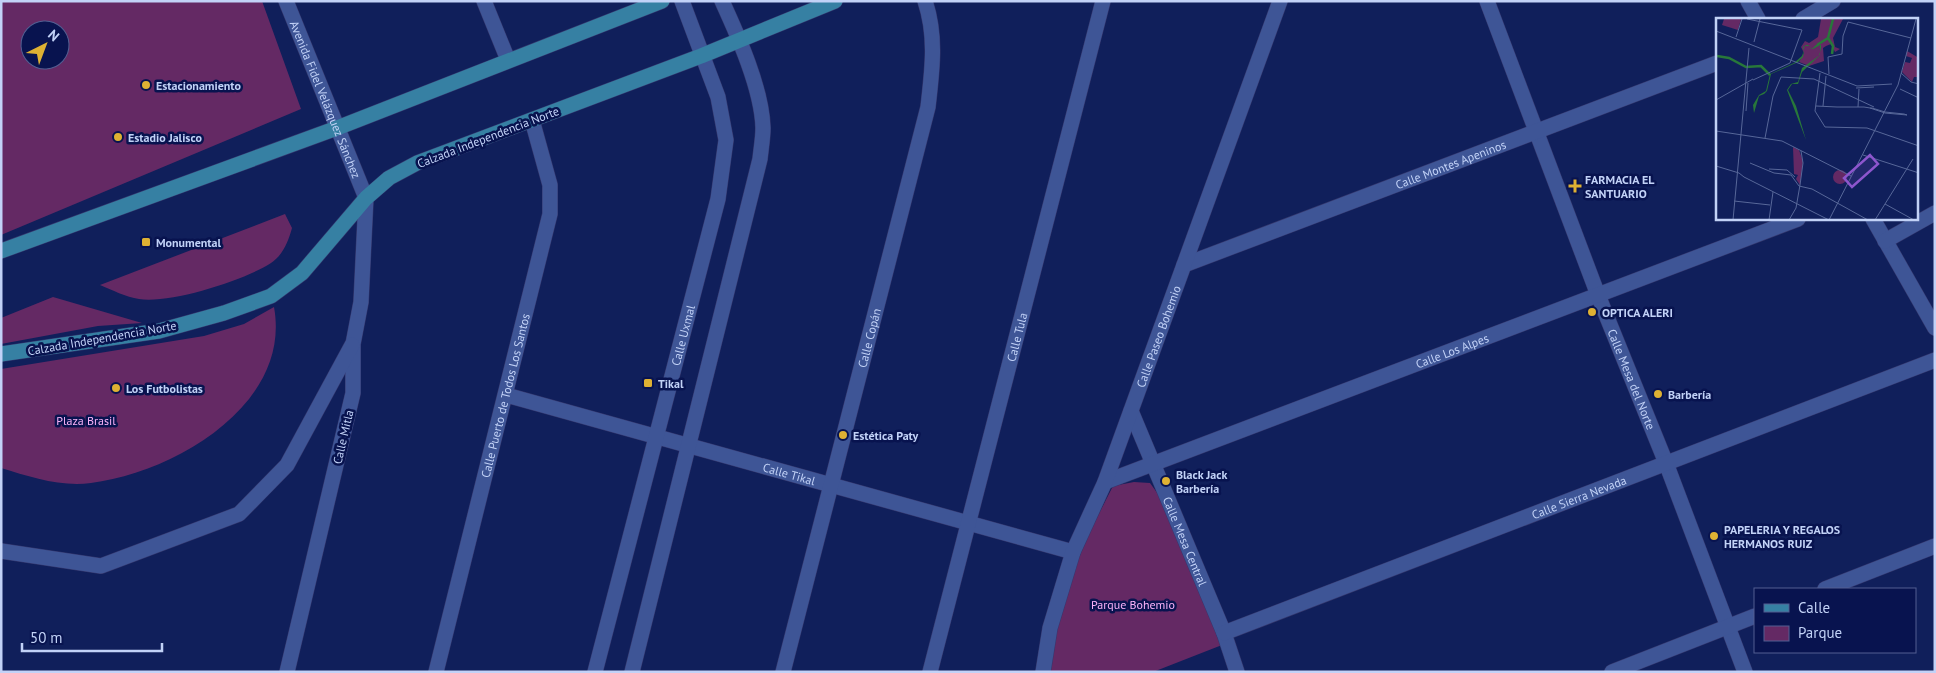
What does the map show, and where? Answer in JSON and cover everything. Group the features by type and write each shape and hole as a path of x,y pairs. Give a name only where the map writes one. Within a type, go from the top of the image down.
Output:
{"main road":[{"path":"1,251 337,128 662,1"},
{"name":"Calzada Independencia Norte","path":"1,354 159,331 224,313 271,296 302,273 366,198 389,178 417,163 701,56 835,1"}],"street":[{"name":"Avenida Fidel Velázquez Sánchez","path":"286,1 366,198"},
{"path":"484,1 508,60"},
{"name":"Calle Uxmal","path":"594,672 718,199 726,140 718,97 701,56 682,1"},
{"path":"632,672 690,446 760,159 763,127 755,89 739,40 722,1"},
{"name":"Calle Copán","path":"783,672 928,107 934,52 932,26 925,1"},
{"name":"Calle Tula","path":"930,672 1103,1"},
{"name":"Calle Paseo Bohemio","path":"1042,672 1050,628 1073,552 1105,482 1280,1"},
{"name":"Calle Mesa del Norte","path":"1487,1 1598,295 1666,463 1745,672"},
{"path":"1748,1 1757,18"},
{"path":"1805,18 1833,1"},
{"name":"Calle Montes Apeninos","path":"1184,265 1716,63"},
{"name":"Calle Puerto de Todos Los Santos","path":"436,672 550,214 550,185 532,120"},
{"name":"Calle Mitla","path":"287,672 353,393 353,344 361,302 366,198"},
{"path":"1885,241 1935,213"},
{"name":"Calle Los Alpes","path":"1105,482 1795,220"},
{"path":"1874,220 1935,328"},
{"path":"1,551 101,566 239,514 287,466 353,344"},
{"name":"Calle Sierra Nevada","path":"1224,633 1935,360"},
{"name":"Calle Tikal","path":"506,395 1073,552"},
{"name":"Calle Mesa Central","path":"1131,411 1224,633 1238,672"},
{"path":"1828,588 1935,546"},
{"path":"1612,672 1754,616"}],"green space":[{"name":"Estadio Jalisco","path":"1,1 262,1 301,109 1,235"},
{"path":"285,214 292,228 282,252 275,260 259,270 226,283 188,294 153,300 129,297 100,285"},
{"path":"53,297 142,323 98,326 1,344 1,318"},
{"name":"Plaza Brasil","path":"274,307 275,342 265,374 246,403 220,428 190,449 157,465 123,477 91,483 68,484 34,478 1,468 1,369 204,336 244,324"},
{"name":"Parque Bohemio","path":"1134,482 1150,483 1166,505 1222,645 1153,672 1048,672 1059,617 1079,553 1113,486"}],"place":[{"name":"Estacionamiento","path":"146,85"},
{"name":"Estadio Jalisco","path":"118,137"},
{"name":"FARMACIA EL SANTUARIO","path":"1575,186"},
{"name":"Monumental","path":"146,242"},
{"name":"OPTICA ALERI","path":"1592,312"},
{"name":"Tikal","path":"648,383"},
{"name":"Los Futbolistas","path":"116,388"},
{"name":"Barbería","path":"1658,394"},
{"name":"Estética Paty","path":"843,435"},
{"name":"Black Jack Barbería","path":"1166,481"},
{"name":"PAPELERIA Y REGALOS HERMANOS RUIZ","path":"1714,536"}]}
